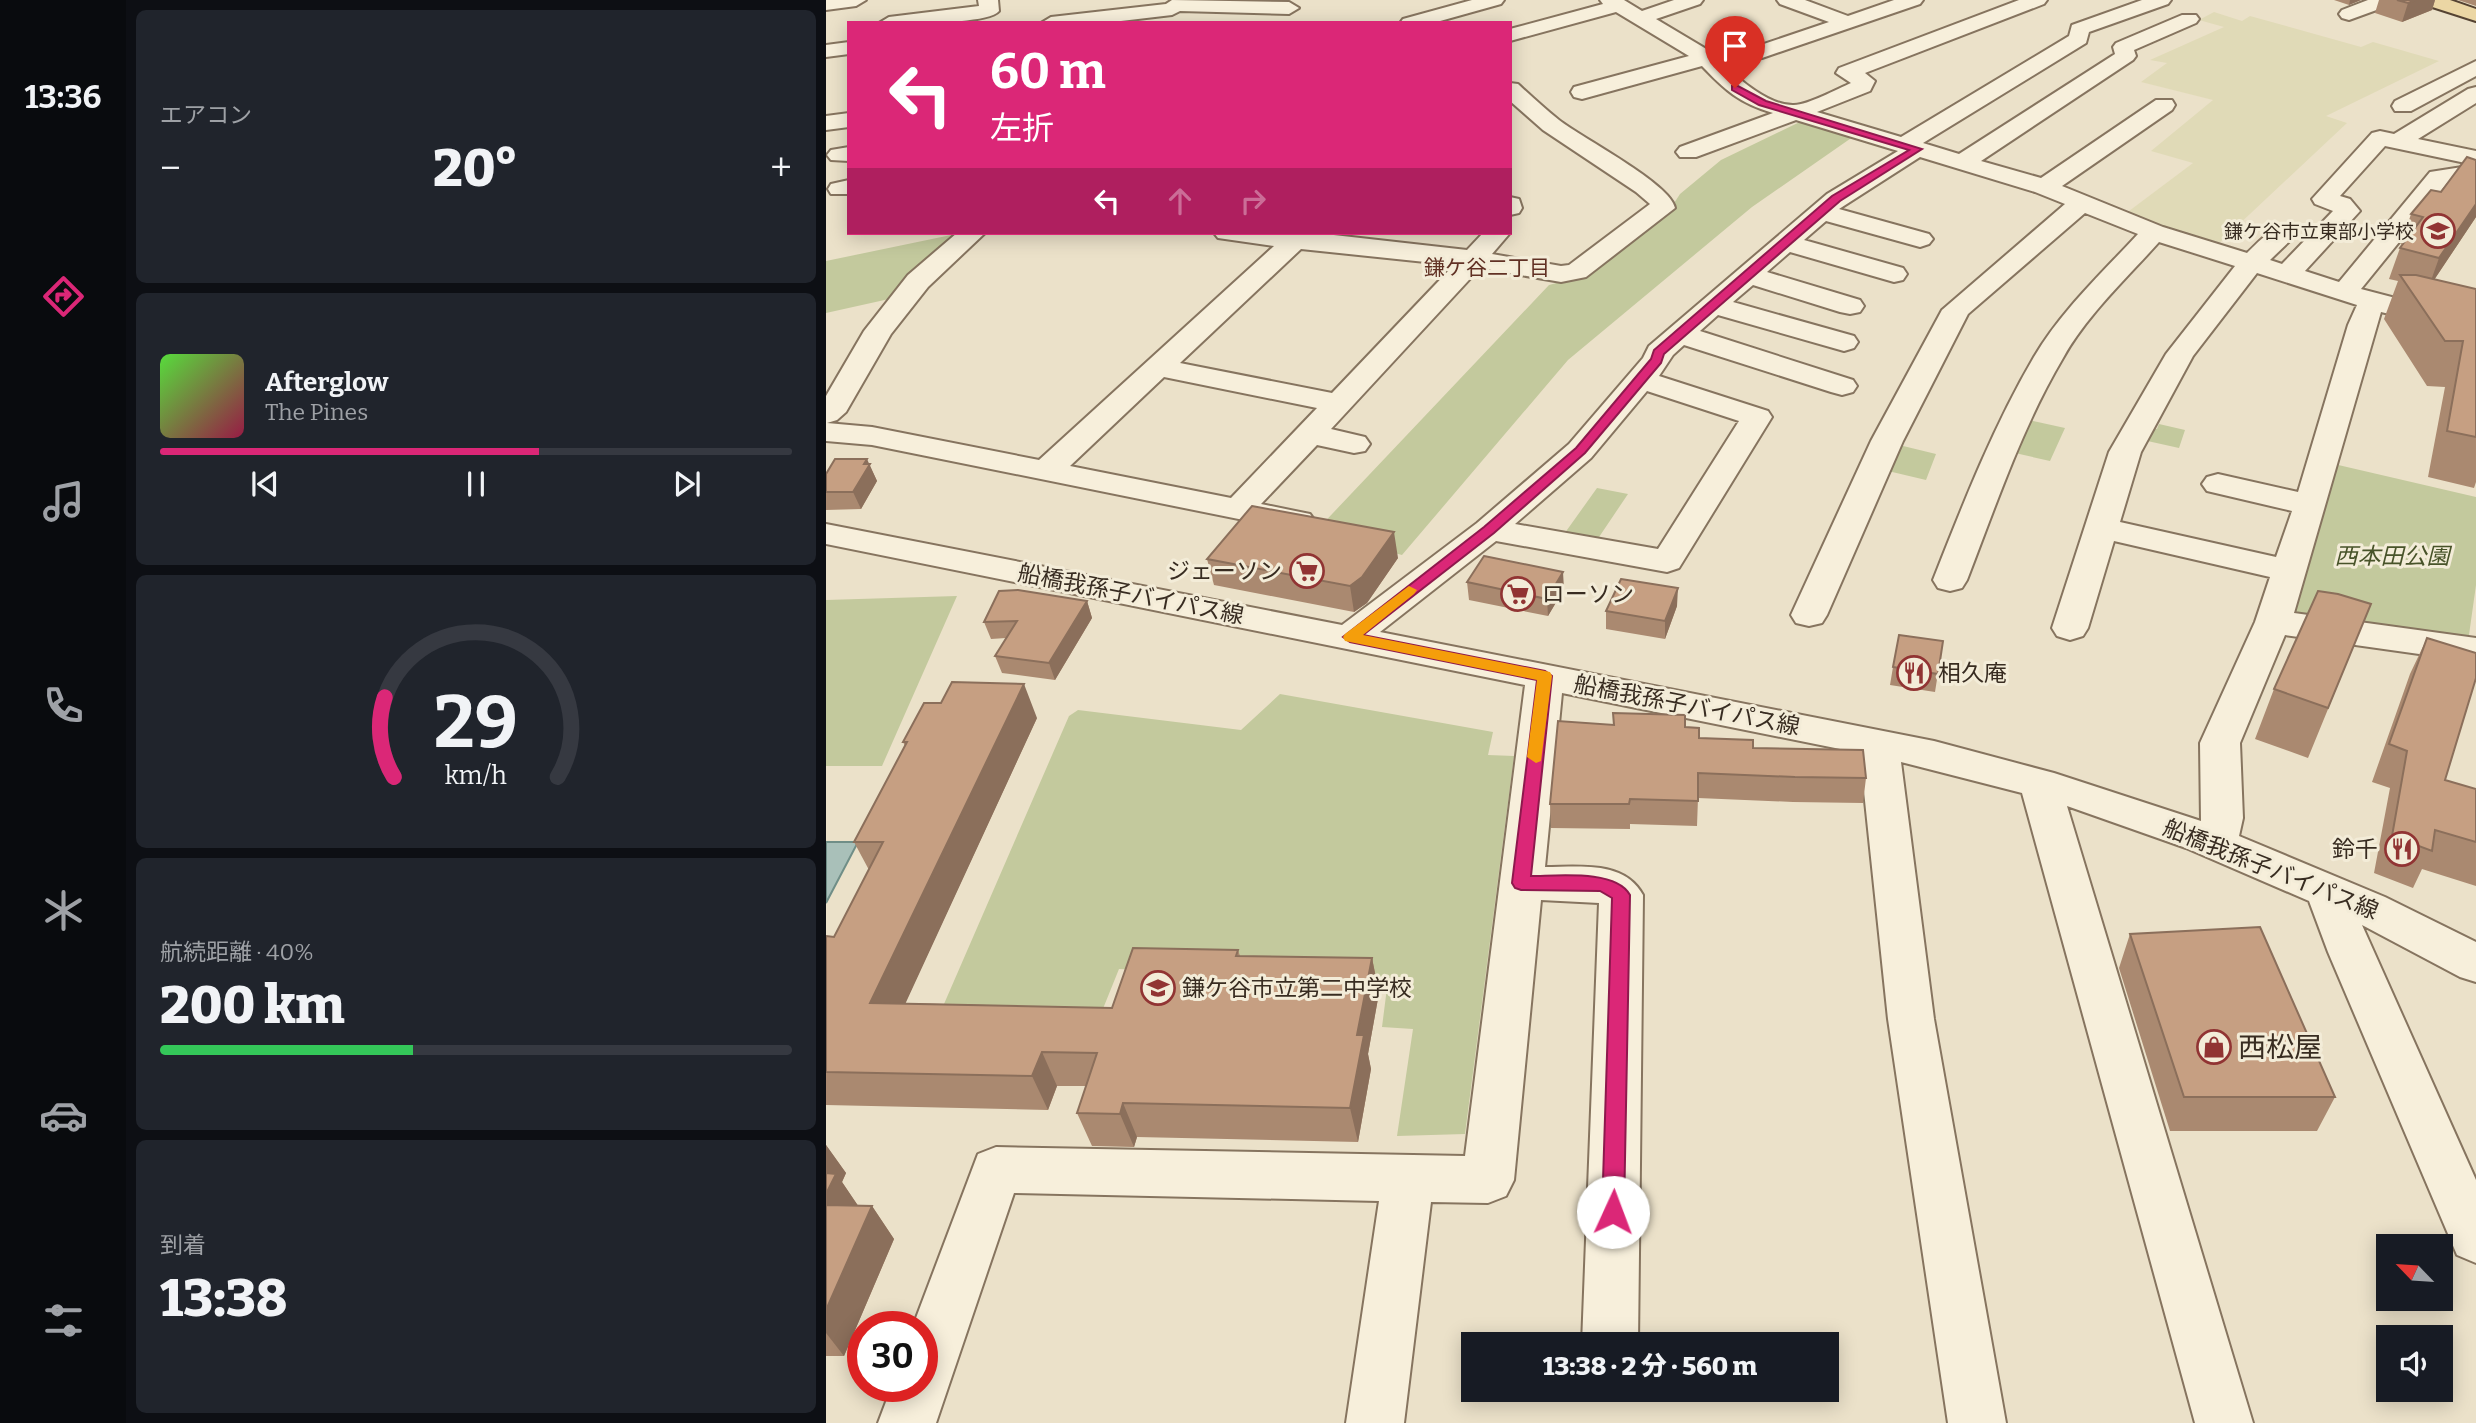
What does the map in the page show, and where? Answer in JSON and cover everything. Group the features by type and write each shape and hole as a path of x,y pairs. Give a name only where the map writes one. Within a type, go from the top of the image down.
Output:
{"main road":[{"path":"2430,0 2476,15"}],"street":[{"path":"826,4 856,0"},
{"path":"906,21 989,11 988,0"},
{"path":"1413,21 1450,4 1494,0"},
{"path":"1641,18 1693,0"},
{"path":"1787,0 1847,22"},
{"path":"1582,92 1707,59 1755,54 1913,0"},
{"path":"1688,152 1793,111 1813,107 1862,86 1864,81 1847,73 2037,0"},
{"path":"1350,637 1489,530 1580,450 1657,360 1658,352 1836,199 1910,147 2079,39 2079,29 2161,0"},
{"path":"2349,14 2386,0"},
{"path":"1512,34 1615,3 1707,59 1737,90 1762,103 2045,187 2154,232 2359,295 2476,327"},
{"path":"1068,21 1172,9 1226,15 1288,10"},
{"path":"1963,162 2126,56 2123,47 2189,19"},
{"path":"826,51 847,48"},
{"path":"2403,106 2476,67"},
{"path":"1596,70 1618,82"},
{"path":"1275,235 1475,259 1561,274 1577,271 1668,204 1551,125 1512,91"},
{"path":"2397,142 2476,94"},
{"path":"2045,187 2164,105"},
{"path":"826,123 847,120"},
{"path":"2447,152 2476,132"},
{"path":"2288,273 2347,211 2341,204 2324,199 2380,138 2476,158"},
{"path":"2217,842 2222,818 2220,743 2273,622 2333,432 2362,326 2359,295 2439,177 2476,172"},
{"path":"1809,615 1887,441 1955,310 2081,203"},
{"path":"1822,212 1920,239"},
{"path":"1950,580 1998,458 2049,356 2079,315 2154,232"},
{"path":"2071,628 2125,452 2180,354 2252,262 2285,233"},
{"path":"826,414 835,393 878,331 918,281 970,235"},
{"path":"1238,509 1340,404 1495,235"},
{"path":"1047,470 1299,236"},
{"path":"1788,243 1894,274"},
{"path":"1749,275 1850,306"},
{"path":"1713,305 1844,342"},
{"path":"1680,334 1842,386"},
{"path":"1156,367 1340,404"},
{"path":"1489,530 1667,561 1757,417 1640,379"},
{"path":"826,432 872,436 1300,521"},
{"path":"1311,434 1354,443"},
{"path":"2218,484 2310,505"},
{"path":"2100,527 2289,572"},
{"name":"船橋我孫子バイパス線","path":"826,534 1879,743 2006,771 2217,842 2423,933 2476,964"},
{"path":"2273,622 2476,650"},
{"path":"938,1335 996,1170 1488,1180 1545,676"},
{"path":"1879,743 1911,1019 1977,1423"},
{"path":"2040,783 2224,1423"},
{"path":"1521,883 1603,884 1621,895 1610,1332"},
{"path":"2327,890 2350,953 2476,1238"},
{"path":"1375,1423 1408,1179"},
{"path":"907,1423 914,1402"}],"shaded area":[{"path":"2214,12 2242,21 2250,16 2361,47 2373,42 2439,61 2326,116 2347,123 2218,244 2196,240 2125,214 2193,163 2151,151 2213,100 2141,82 2167,63 2150,60 2224,27 2199,20"}],"green space":[{"path":"1806,119 1857,134 1752,207 1568,360 1402,555 1315,532 1549,285 1583,276 1665,217 1680,194 1721,160"},
{"path":"955,235 923,262 889,299 826,313 826,261"},
{"path":"2028,420 2065,428 2050,461 2015,453"},
{"path":"2159,424 2185,430 2179,448 2143,440 2148,427 2157,429"},
{"path":"1899,445 1936,454 1926,480 1888,471"},
{"name":"西本田公園","path":"2334,464 2476,497 2476,585 2468,642 2290,617"},
{"path":"1597,488 1628,494 1595,543 1562,537"},
{"path":"957,596 882,766 826,766 826,600"},
{"path":"1280,694 1493,732 1488,755 1514,756 1465,1134 1397,1136 1413,1029 1382,1027 1388,980 1119,969 1094,1031 934,1027 1069,716 1078,710 1241,730"}],"water":[{"path":"826,842 858,842 826,903"}],"building":[{"path":"2467,157 2476,160 2476,204 2439,258 2400,248 2423,217 2411,214 2431,190 2441,192"},
{"path":"2400,275 2416,275 2476,289 2476,437 2447,431 2463,341 2445,341"},
{"path":"835,459 867,459 864,464 870,464 853,492 826,492 826,474"},
{"path":"1252,506 1394,532 1362,577 1350,586 1207,559"},
{"path":"1484,556 1563,572 1547,599 1467,582"},
{"path":"1621,579 1678,588 1665,621 1606,611"},
{"path":"1018,590 1087,601 1049,663 995,656 1017,621 984,622 999,591"},
{"path":"2318,591 2371,604 2328,708 2274,689"},
{"path":"1899,635 1943,641 1938,674 1893,667"},
{"path":"2427,638 2476,653 2476,678 2445,780 2476,789 2476,842 2435,830 2432,851 2392,836 2407,751 2389,744"},
{"path":"952,682 1024,684 870,1003 1112,1008 1133,948 1238,950 1236,956 1372,958 1357,1035 1364,1035 1350,1108 1123,1103 1120,1114 1077,1113 1097,1053 1042,1052 1032,1076 826,1072 826,936 834,937 883,842 854,842 907,742 903,742 924,703 941,703"},
{"path":"1613,713 1685,715 1685,727 1699,728 1699,738 1753,740 1753,748 1863,750 1866,778 1698,773 1698,801 1630,799 1629,804 1550,804 1558,721 1614,725"},
{"path":"2260,927 2335,1097 2184,1097 2130,934"},
{"path":"826,1173 836,1174 826,1194"},
{"path":"826,1205 872,1206 826,1310"}],"slow traffic":[{"path":"1409,590 1350,637 1545,676 1536,757"}],"place":[{"name":"鎌ケ谷市立東部小学校","path":"2438,231"},
{"name":"ジェーソン","path":"1307,571"},
{"name":"ローソン","path":"1518,594"},
{"name":"相久庵","path":"1914,673"},
{"name":"鈴千","path":"2402,849"},
{"name":"鎌ケ谷市立第二中学校","path":"1158,988"},
{"name":"西松屋","path":"2214,1047"}],"district":[{"name":"鎌ケ谷二丁目","path":"1487,268"}],"route":[{"path":"1613,1212 1621,895 1603,884 1521,883 1545,676 1350,637 1489,530 1580,450 1657,360 1658,352 1836,199 1878,176 1917,149 1762,103 1735,88"}]}
